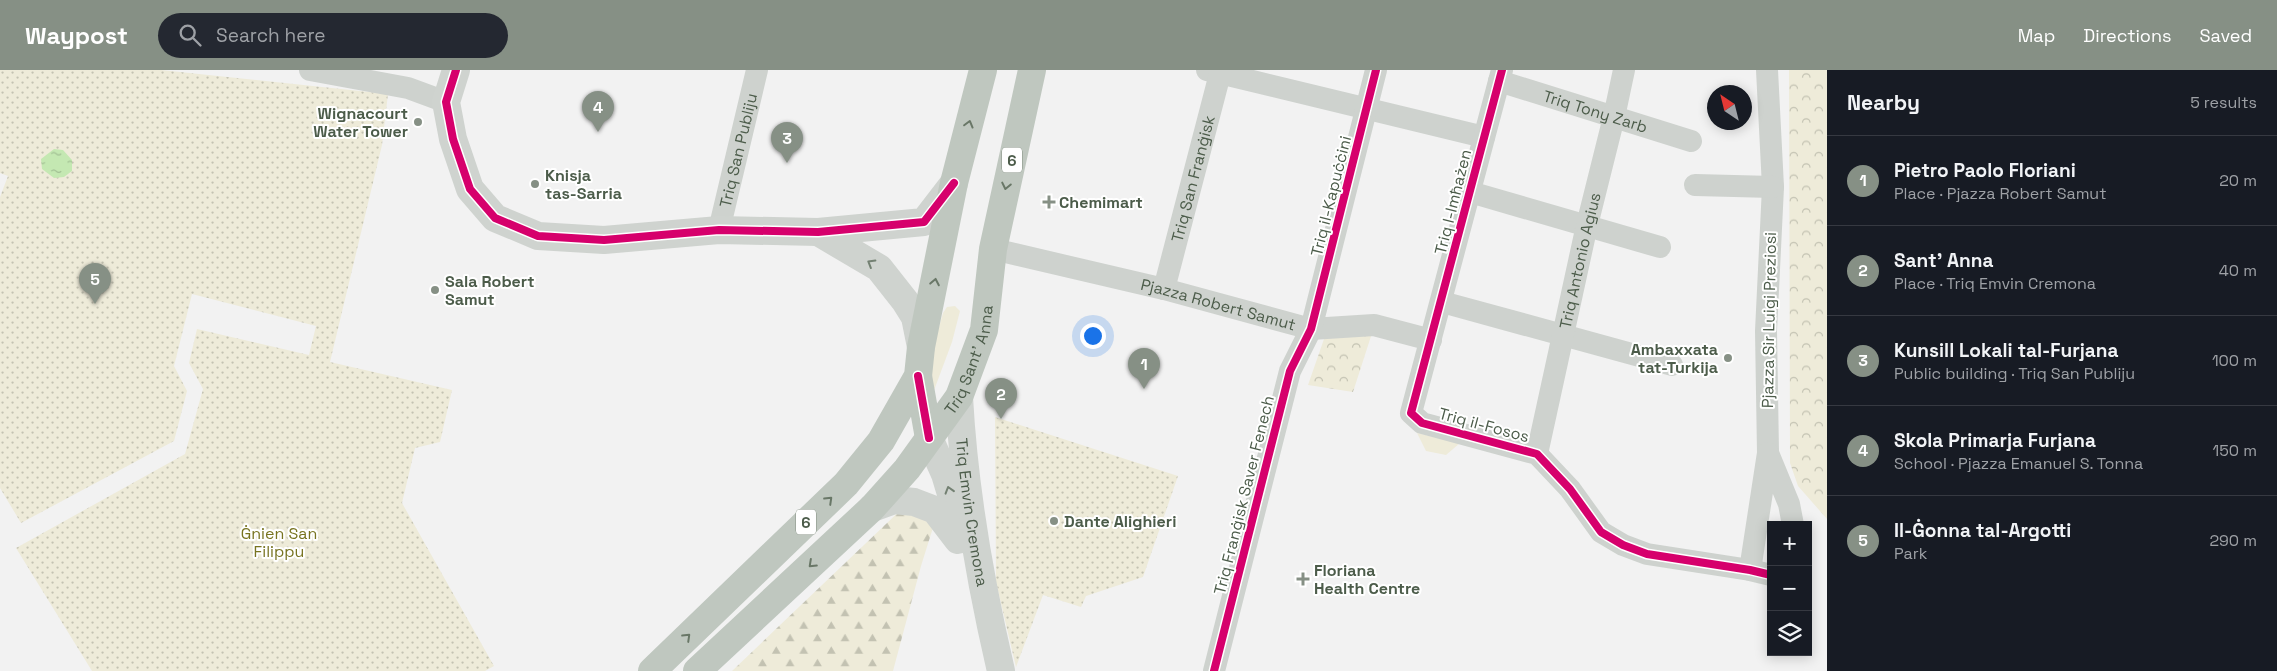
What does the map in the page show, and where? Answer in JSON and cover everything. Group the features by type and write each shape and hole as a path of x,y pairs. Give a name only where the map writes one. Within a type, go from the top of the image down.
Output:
{"highway":[{"name":"6","path":"652,671 846,484 881,441 918,376 954,183 983,70"},
{"name":"Triq Sant' Anna","path":"697,671 872,508 906,469 959,397 984,330 993,249 1032,70"},
{"path":"918,376 928,438"}],"street":[{"path":"310,70 408,88 446,102"},
{"path":"456,70 446,102 453,139 470,189 495,218 538,236 604,240 719,230 818,232 924,222 954,183"},
{"name":"Triq San Publiju","path":"719,230 757,70"},
{"name":"Triq il-Kapuċċini","path":"1311,329 1376,70"},
{"name":"Triq Antonio Agius","path":"1537,454 1587,225 1624,70"},
{"name":"Pjazza Sir Luigi Preziosi","path":"1760,572 1768,452 1766,331 1773,187 1767,70"},
{"path":"1216,71 1484,137"},
{"name":"Triq San Franġisk","path":"1164,289 1216,71"},
{"name":"Triq Tony Zarb","path":"1501,76 1614,117 1691,141"},
{"name":"Triq l-Imħażen","path":"1431,340 1501,76"},
{"path":"1695,185 1773,187"},
{"path":"1470,192 1660,247"},
{"path":"818,232 879,268 906,301 915,317 922,347"},
{"name":"Pjazza Robert Samut","path":"993,249 1164,289 1311,329 1374,325 1431,340"},
{"path":"1442,302 1672,365"},
{"name":"Triq Franġisk Saver Fenech","path":"1214,671 1290,371 1311,329"},
{"name":"Triq il-Fosos","path":"1431,340 1411,413 1422,423 1537,454 1570,489 1601,532 1623,545 1647,554 1760,572"},
{"name":"Triq Emvin Cremona","path":"959,397 961,433 984,597 1001,671"},
{"name":"Triq Emvin Cremona","path":"928,438 944,474 984,597"},
{"name":"Pjazza Sir Luigi Preziosi","path":"1768,452 1789,504 1793,521"},
{"name":"Triq Emvin Cremona","path":"872,508 894,500 914,502 935,510 969,553"}],"green space":[{"name":"Ġnien San Filippu","path":"0,70 161,70 388,94 382,145 330,362 452,390 440,442 415,448 402,503 494,666 485,671 92,671 16,548 185,454 203,389 189,363 197,329 309,355 316,326 192,294 174,366 187,391 174,441 21,523 0,488 0,197 8,176 0,173"},
{"path":"1789,70 1827,70 1827,519 1798,486 1790,463"},
{"path":"955,306 960,311 952,342 930,401 927,370 943,313 947,307"},
{"path":"1373,330 1353,392 1308,385 1324,339"},
{"path":"995,417 1178,476 1143,577 1086,596 1081,607 1043,595 1016,667 996,582"},
{"path":"1417,433 1460,443 1446,455 1426,451"},
{"path":"908,503 936,518 893,671 732,671"}],"water":[{"path":"54,149 63,150 72,160 72,171 64,177 54,178 42,169 41,159"}],"cycle path":[{"path":"456,70 446,102 453,139 470,189 495,218 538,236 604,240 719,230 818,232 924,222 954,183"},
{"path":"1214,671 1290,371 1311,329 1376,70"},
{"path":"1502,70 1411,413 1422,423 1537,454 1570,489 1601,532 1623,545 1647,554 1767,574"},
{"path":"918,376 929,438"}],"place":[{"name":"Wignacourt Water Tower","path":"418,122"},
{"name":"Skola Primarja Furjana","path":"598,132"},
{"name":"Kunsill Lokali tal-Furjana","path":"787,163"},
{"name":"Knisja tas-Sarria","path":"535,184"},
{"name":"Chemimart","path":"1049,202"},
{"name":"Sala Robert Samut","path":"435,290"},
{"name":"Il-Ġonna tal-Argotti","path":"95,304"},
{"name":"Ambaxxata tat-Turkija","path":"1728,358"},
{"name":"Pietro Paolo Floriani","path":"1144,389"},
{"name":"Sant' Anna","path":"1001,419"},
{"name":"Dante Alighieri","path":"1054,521"},
{"name":"Floriana Health Centre","path":"1303,579"}]}
